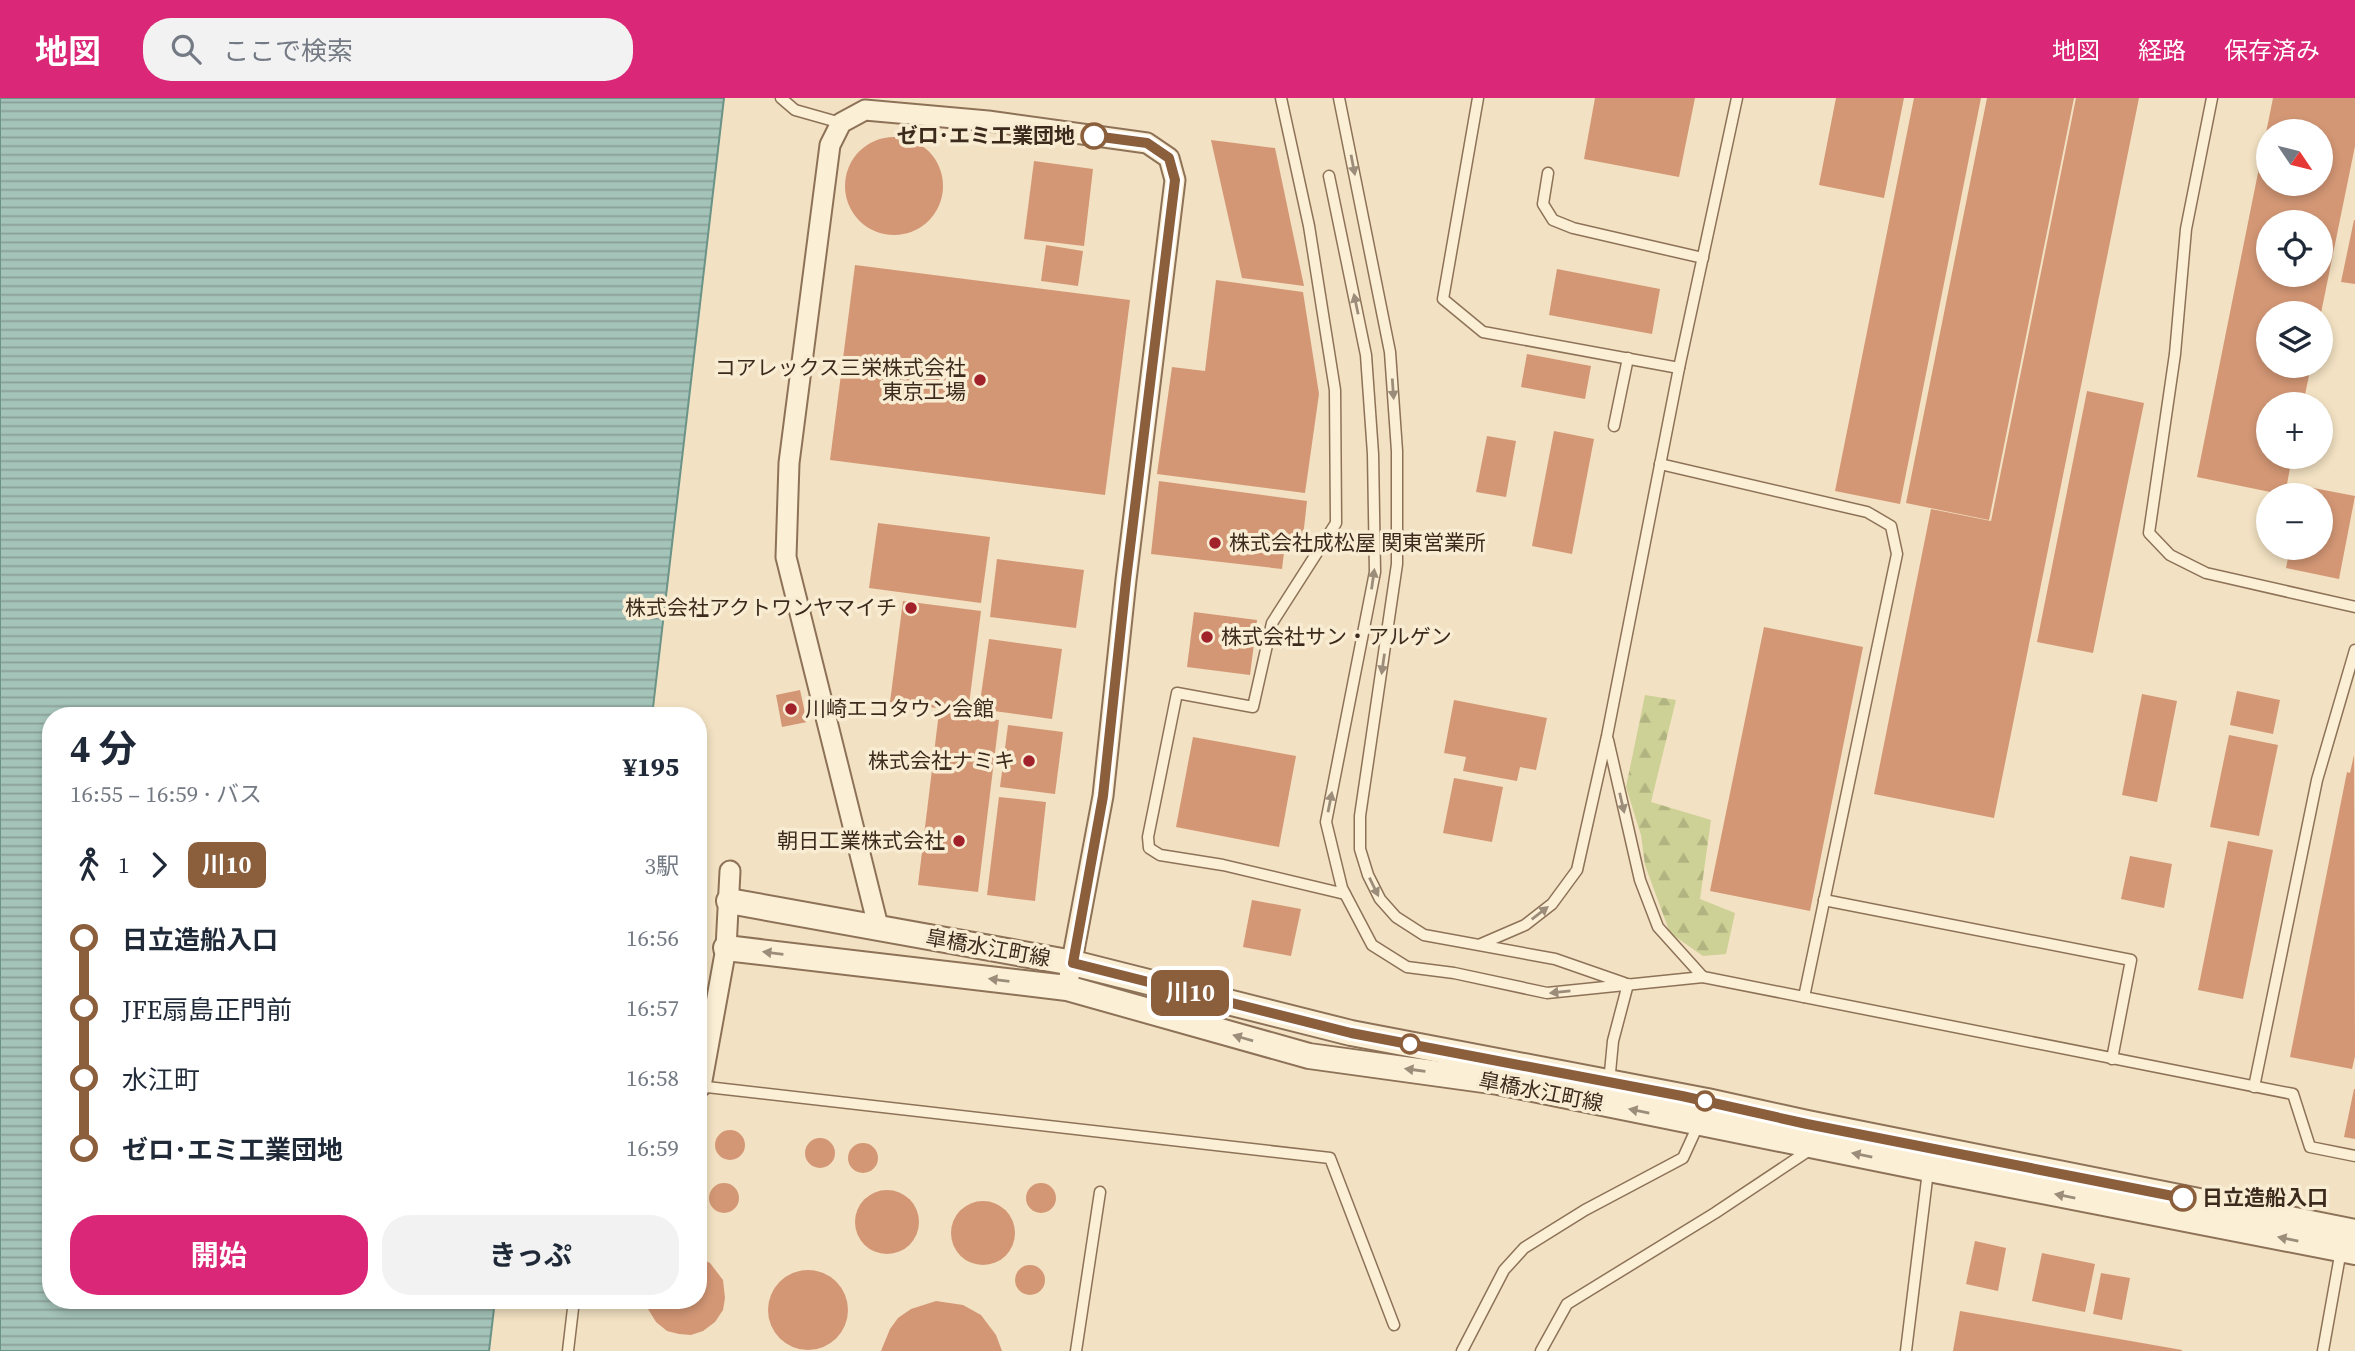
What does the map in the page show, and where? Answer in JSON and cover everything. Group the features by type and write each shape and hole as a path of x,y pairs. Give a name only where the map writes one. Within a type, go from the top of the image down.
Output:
{"street":[{"path":"879,930 786,557 789,463 830,145 841,123 865,110 988,121 1147,143 1169,158 1175,180 1126,580 1103,796 1067,988"},
{"path":"707,1049 726,947 730,871"},
{"name":"皐橋水江町線","path":"729,901 1073,963 1351,1033 1606,1093 2350,1244"},
{"name":"皐橋水江町線","path":"726,947 1067,988 1309,1056 1498,1082 1606,1093 1700,1123 1816,1146 1931,1159"}],"lane":[{"path":"780,98 795,110 841,123"},
{"path":"1281,98 1309,226 1335,390 1336,523 1272,623 1253,707 1177,693 1147,837 1149,848 1160,855 1223,865 1345,894"},
{"path":"1339,98 1390,352 1396,451 1397,564 1360,816 1360,849 1368,875 1380,899 1396,917 1424,935 1555,959 1628,984"},
{"path":"1478,98 1443,299 1483,332 1679,368"},
{"path":"1480,945 1525,925 1552,904 1577,870 1607,736 1679,368 1737,98"},
{"path":"2211,98 2186,229 2175,354 2149,533 2170,555 2206,573 2355,607"},
{"path":"1548,173 1543,204 1553,220 1573,228 1703,258"},
{"path":"1329,176 1366,355 1373,454 1375,572 1326,822 1345,894 1372,945 1407,967 1454,973 1546,993 1703,977 2293,1094 2310,1147 2355,1156"},
{"path":"1614,426 1628,358"},
{"path":"1660,464 1867,512 1891,526 1897,554 1804,997"},
{"path":"2254,1087 2317,780 2355,650"},
{"path":"1607,736 1640,880 1658,927 1703,977"},
{"path":"1824,900 2131,960 2112,1059"},
{"path":"1606,1093 1613,1041 1628,984"},
{"path":"707,1087 1329,1158 1394,1325"},
{"path":"1462,1351 1504,1270 1524,1248 1585,1210 1683,1158 1700,1123"},
{"path":"1541,1351 1567,1304 1715,1213 1816,1146"},
{"path":"1906,1351 1931,1159"},
{"path":"1076,1351 1100,1192"},
{"path":"2323,1351 2350,1244"},
{"path":"568,1351 573,1309"}],"green space":[{"path":"1645,695 1676,700 1651,802 1711,820 1700,899 1735,913 1726,954 1703,956 1670,933 1645,865 1641,835 1626,787"}],"water":[{"path":"0,98 724,98 653,707 42,707 42,1309 494,1309 489,1351 0,1351"}],"building":[{"path":"1595,98 1695,98 1679,177 1584,159"},
{"path":"1836,98 1904,98 1884,198 1819,185"},
{"path":"1914,98 1981,98 1900,504 1835,491"},
{"path":"1987,98 2074,98 1989,520 1906,503"},
{"path":"2076,98 2139,98 1994,818 1874,794 1931,509 1991,521"},
{"path":"2273,98 2355,98 2355,146 2333,254 2333,210 2256,210 2256,287 2326,287 2323,301 2256,301 2256,378 2308,378 2306,392 2256,392 2256,469 2290,469 2287,483 2256,483 2256,489 2197,477 2256,183 2256,196 2333,196 2333,119 2269,119"},
{"path":"894,137 913,140 929,151 940,167 943,186 940,205 929,221 913,232 894,235 875,232 859,221 848,205 845,186 848,167 859,151 875,140"},
{"path":"1211,140 1275,148 1304,286 1242,278"},
{"path":"1034,161 1093,169 1084,246 1024,239"},
{"path":"2355,220 2355,284 2341,282"},
{"path":"1046,245 1083,251 1078,286 1041,281"},
{"name":"コアレックス三栄株式会社 東京工場","path":"855,265 1130,300 1105,495 830,460"},
{"path":"1557,269 1660,289 1652,334 1549,315"},
{"path":"1216,280 1303,292 1319,394 1305,493 1157,474 1172,367 1205,371"},
{"path":"1527,354 1591,366 1585,399 1521,387"},
{"path":"2087,391 2144,403 2093,653 2037,642"},
{"path":"1554,431 1594,439 1572,554 1532,546"},
{"path":"1487,436 1516,441 1506,497 1476,492"},
{"path":"1159,481 1307,501 1303,537 1286,535 1282,569 1151,554"},
{"path":"2333,492 2355,496 2339,579 2286,568 2288,560 2333,560"},
{"path":"878,523 990,537 981,603 869,588"},
{"path":"997,559 1084,570 1076,628 990,617"},
{"path":"903,601 981,611 968,712 890,702"},
{"path":"1194,612 1257,620 1250,675 1187,667"},
{"path":"1764,627 1863,647 1810,911 1710,891"},
{"path":"989,639 1062,649 1052,719 979,709"},
{"name":"川崎エコタウン会館","path":"800,690 807,722 782,727 776,695"},
{"path":"2237,691 2280,700 2273,734 2230,725"},
{"path":"2142,694 2177,701 2157,802 2122,795"},
{"path":"1454,700 1547,718 1536,770 1520,767 1517,781 1463,771 1466,757 1444,753"},
{"path":"939,712 999,720 978,892 918,885"},
{"path":"1008,725 1063,732 1055,794 1000,787"},
{"path":"2229,735 2278,745 2259,836 2210,827"},
{"path":"1193,737 1296,756 1279,847 1176,827"},
{"path":"2354,755 2355,1056 2352,1069 2290,1057 2347,772 2350,773"},
{"path":"1454,778 1503,787 1492,842 1443,833"},
{"path":"999,797 1046,802 1035,901 987,895"},
{"path":"2228,841 2273,850 2243,999 2198,990"},
{"path":"2130,856 2172,864 2164,908 2121,899"},
{"path":"1252,900 1301,909 1291,956 1243,947"},
{"path":"2355,1089 2355,1139 2344,1137"},
{"path":"730,1130 741,1134 745,1145 741,1156 730,1160 719,1156 715,1145 719,1134"},
{"path":"820,1138 831,1142 835,1153 831,1164 820,1168 809,1164 805,1153 809,1142"},
{"path":"863,1143 874,1147 878,1158 874,1169 863,1173 852,1169 848,1158 852,1147"},
{"path":"724,1183 735,1187 739,1198 735,1209 724,1213 713,1209 709,1198 713,1187"},
{"path":"1041,1183 1052,1187 1056,1198 1052,1209 1041,1213 1030,1209 1026,1198 1030,1187"},
{"path":"887,1190 899,1192 910,1199 917,1210 917,1234 910,1245 899,1252 887,1254 875,1252 864,1245 857,1234 855,1222 857,1210 864,1199 875,1192"},
{"path":"983,1201 995,1203 1006,1210 1013,1221 1013,1245 1006,1256 995,1263 983,1265 971,1263 960,1256 953,1245 951,1233 953,1221 960,1210 971,1203"},
{"path":"1975,1241 2006,1248 1998,1291 1966,1284"},
{"path":"2042,1253 2095,1264 2085,1312 2032,1301"},
{"path":"707,1262 710,1263 723,1280 725,1298 723,1310 715,1322 703,1331 691,1335 667,1331 656,1322 648,1309 707,1309"},
{"path":"1030,1265 1041,1269 1045,1280 1041,1291 1030,1295 1019,1291 1015,1280 1019,1269"},
{"path":"808,1270 823,1273 836,1282 845,1295 848,1310 845,1325 836,1338 823,1347 808,1350 793,1347 780,1338 771,1325 768,1310 771,1295 780,1282 793,1273"},
{"path":"2101,1273 2130,1278 2122,1320 2093,1314"},
{"path":"936,1301 963,1305 981,1315 996,1335 1002,1351 881,1351 898,1318 911,1309"},
{"path":"1960,1311 2182,1350 2182,1351 1953,1351"}],"bus line":[{"name":"川10","path":"1094,136 1147,143 1169,158 1175,180 1126,580 1103,796 1073,963 1351,1033 1682,1096 1807,1124 2183,1198"}],"place":[{"name":"ゼロ･エミ工業団地","path":"1094,136"},
{"name":"コアレックス三栄株式会社 東京工場","path":"980,380"},
{"name":"株式会社成松屋 関東営業所","path":"1215,543"},
{"name":"株式会社アクトワンヤマイチ","path":"911,608"},
{"name":"株式会社サン・アルゲン","path":"1207,637"},
{"name":"川崎エコタウン会館","path":"791,709"},
{"name":"株式会社ナミキ","path":"1029,761"},
{"name":"朝日工業株式会社","path":"959,841"},
{"name":"日立造船入口","path":"2183,1198"}]}
